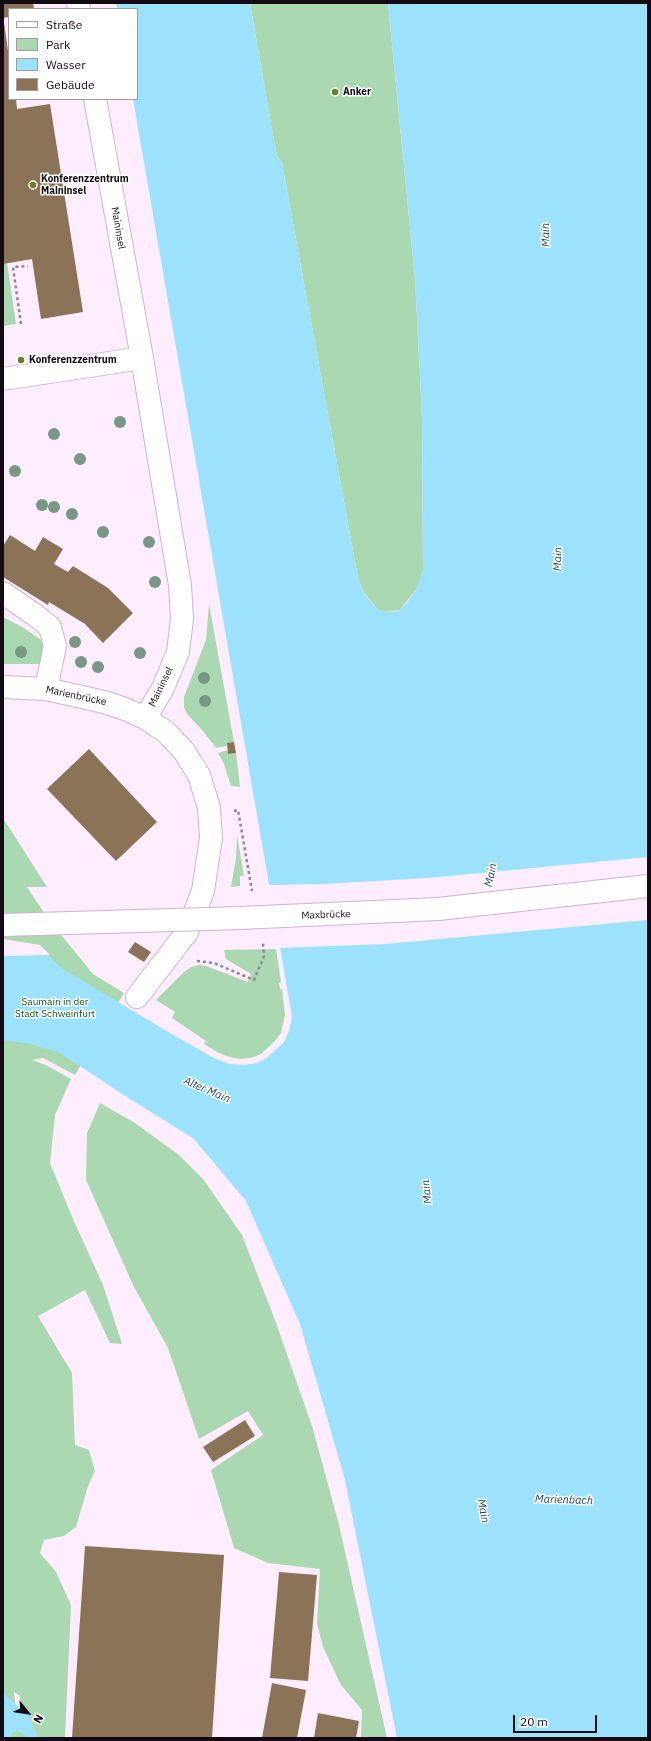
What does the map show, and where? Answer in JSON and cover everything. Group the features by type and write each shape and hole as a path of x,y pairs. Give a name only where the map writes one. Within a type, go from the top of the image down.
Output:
{"street":[{"name":"Maininsel","path":"95,100 142,358 180,585 182,619 178,652 163,688 145,718 166,732 184,751 200,775 209,808 211,838 203,891 187,932 137,997"},
{"path":"3,379 142,358"},
{"path":"3,593 35,614 50,627 55,646 46,689"},
{"name":"Marienbrücke","path":"3,687 46,689 104,702 145,718"},
{"name":"Maxbrücke","path":"3,925 240,918 430,909 648,886"}],"path":[{"path":"21,324 13,267 28,266"},
{"path":"239,815 252,893"},
{"path":"234,970 254,980 264,956 263,943"}],"green space":[{"path":"250,3 388,3 415,279 422,416 423,570 417,588 400,610 384,612 377,609 363,591 358,578 282,163 277,156"},
{"path":"7,263 16,324 3,326 3,264"},
{"path":"209,604 234,742 227,743 227,746 216,748 187,714 184,707 184,697 206,640"},
{"path":"3,617 24,628 41,640 45,651 42,664 3,664"},
{"path":"228,750 228,754 236,753 240,787 231,786 224,764 218,753"},
{"name":"Saumain in der Stadt Schweinfurt","path":"3,818 47,887 27,887 49,920 93,974 124,993 75,1075 43,1058 32,1060 46,1065 71,1079 55,1115 50,1163 73,1219 103,1285 122,1344 110,1343 85,1290 38,1316 72,1373 75,1445 89,1450 95,1471 88,1486 76,1527 64,1536 44,1540 40,1553 56,1572 71,1605 65,1738 3,1738","holes":["14,1692 20,1696 22,1721 18,1729"]},
{"path":"237,835 244,876 240,876 240,886 231,887 236,858"},
{"path":"276,949 281,982 279,983 280,989 282,989 285,1015 281,1033 261,1054 251,1058 240,1059 219,1053 204,1044 206,1041 172,1018 175,1012 156,1000 183,973 191,967 199,965 206,966 248,982 251,974 226,959 224,950"},
{"path":"100,1103 135,1123 179,1155 203,1179 242,1235 275,1320 313,1429 339,1525 387,1738 361,1738 362,1710 341,1685 323,1647 317,1624 320,1569 268,1563 234,1548 211,1470 263,1435 248,1411 199,1439 168,1348 134,1287 86,1180 87,1133"}],"water":[{"path":"116,3 250,3 277,156 282,163 358,578 363,591 377,609 384,612 392,612 400,610 408,601 417,588 423,570 422,416 415,279 388,3 648,3 648,1738 397,1738 345,1480 300,1324 246,1201 193,1138 60,1053 31,1044 3,1040 3,941 39,947 63,969 170,1033 214,1058 229,1064 242,1065 257,1063 267,1058 284,1042 289,1031 292,1017 133,100 138,100 138,8 117,8"},
{"path":"3,1690 7,1697 28,1714 38,1738 29,1738 18,1731 13,1732 10,1738 3,1738"}],"pier":[{"path":"648,857 648,920 385,944 279,948 268,885 323,884 428,878"},
{"path":"3,939 40,945 50,955 3,956"}],"building":[{"path":"3,3 33,3 34,8 8,8 8,17 3,18"},
{"name":"Konferenzzentrum Maininsel","path":"4,22 8,51 8,100 16,100 17,109 50,104 83,312 41,319 32,259 3,264"},
{"path":"10,535 35,551 43,537 63,549 54,564 68,572 73,566 108,588 133,613 103,643 85,624 49,602 48,605 3,577 3,546"},
{"path":"234,742 236,753 228,754 227,743"},
{"path":"89,749 157,822 116,861 47,789"},
{"path":"135,942 151,952 144,962 128,952"},
{"path":"245,1420 255,1436 213,1462 203,1447"},
{"path":"85,1546 224,1555 212,1738 72,1738"},
{"path":"279,1572 317,1575 308,1681 270,1678"},
{"path":"272,1683 306,1690 297,1738 262,1738"},
{"path":"318,1713 359,1721 356,1738 314,1738"}],"place":[{"name":"Anker","path":"335,92"},
{"name":"Konferenzzentrum Maininsel","path":"33,185"},
{"name":"Konferenzzentrum","path":"21,360"}],"water label":[{"name":"Main","path":"546,235"},
{"name":"Main","path":"558,559"},
{"name":"Main","path":"491,875"},
{"name":"Alter Main","path":"207,1090"},
{"name":"Main","path":"427,1192"},
{"name":"Marienbach","path":"564,1500"},
{"name":"Main","path":"483,1511"}]}
